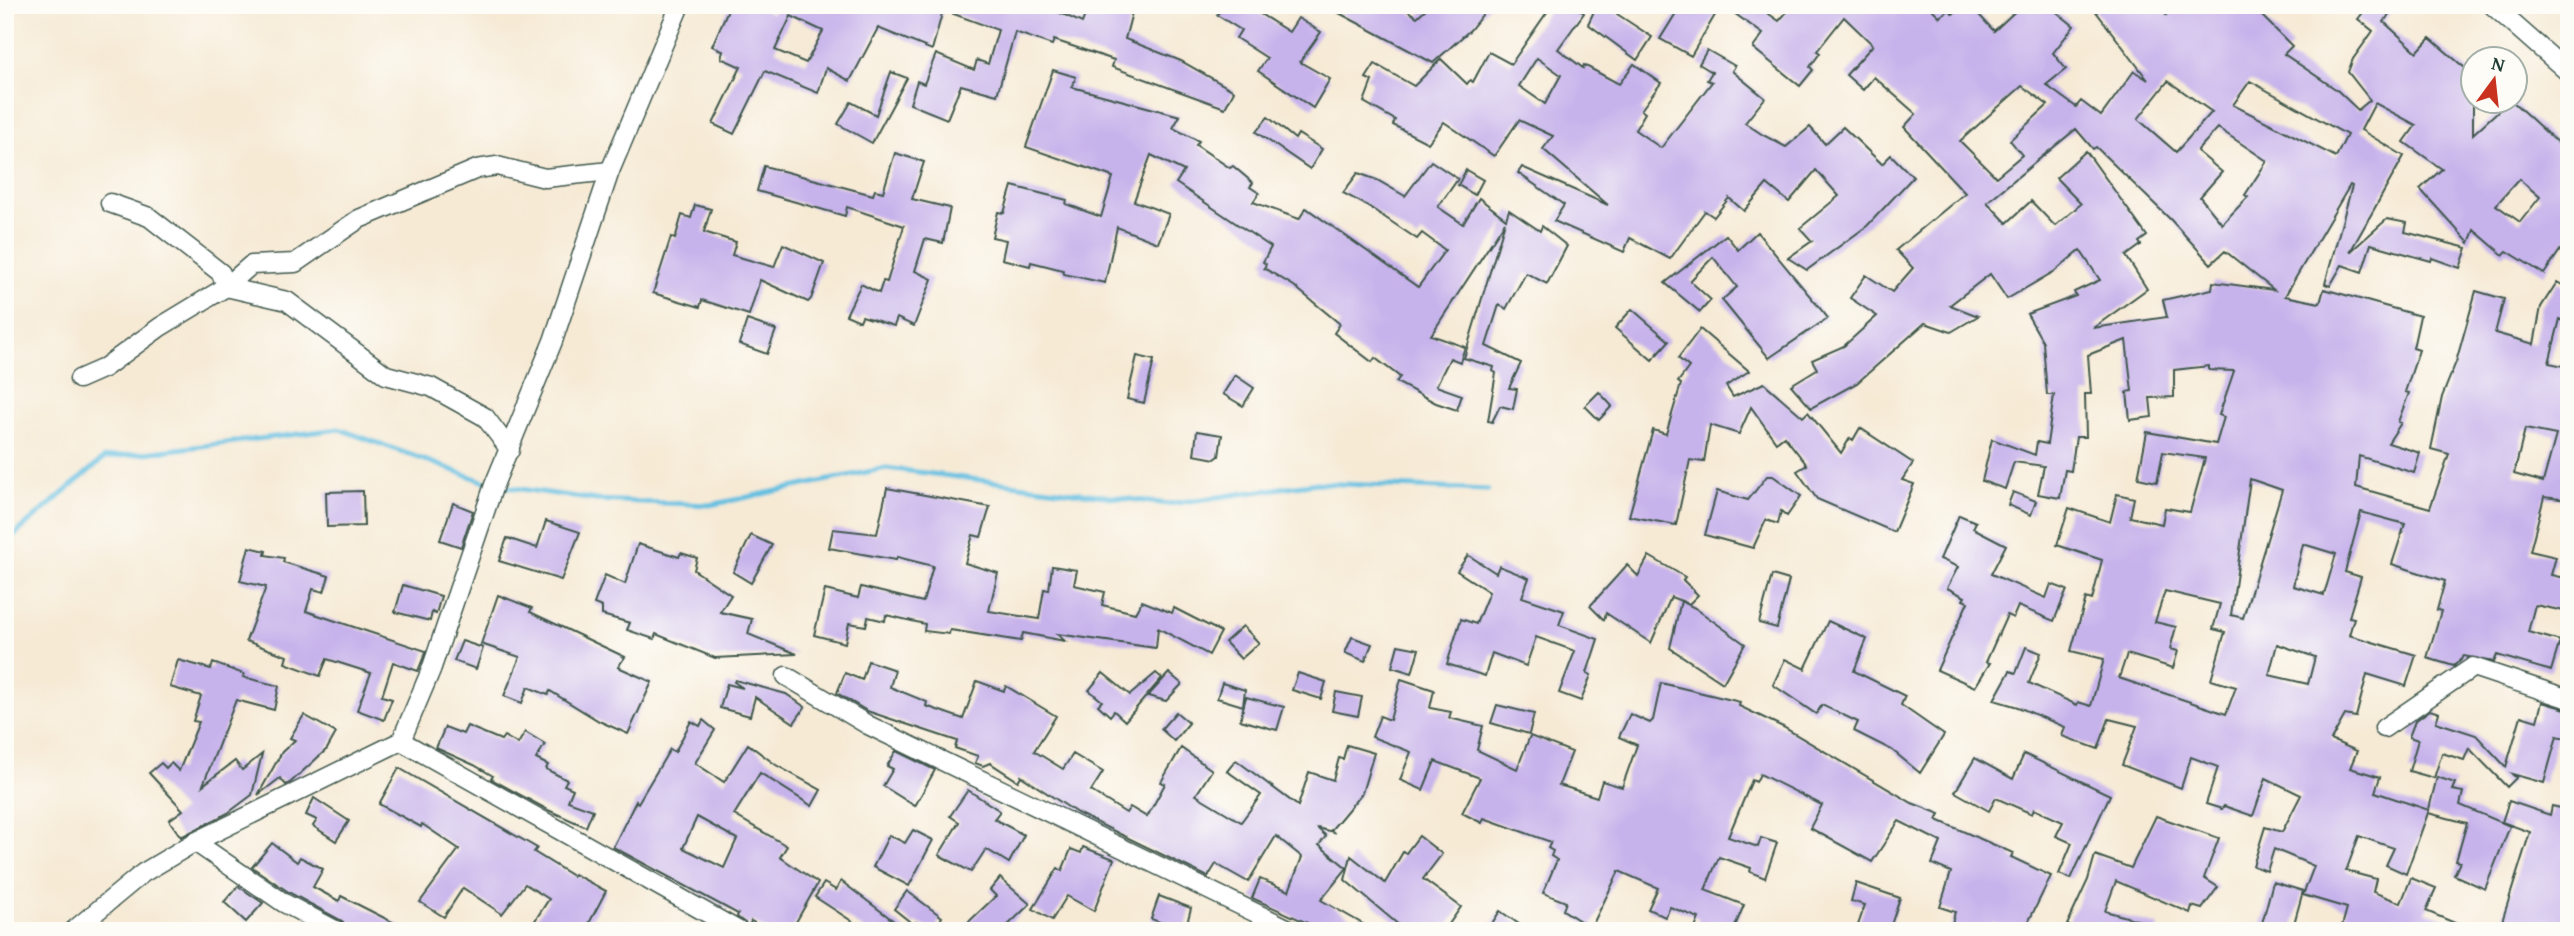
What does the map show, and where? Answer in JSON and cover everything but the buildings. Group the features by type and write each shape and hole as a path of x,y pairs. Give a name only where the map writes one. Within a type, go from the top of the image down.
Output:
{"street":[{"path":"73,931 144,873 195,842 401,741 431,670 494,485 553,341 610,171 680,5"},
{"path":"2492,5 2569,73"},
{"path":"79,379 104,368 160,327 226,287 251,265 295,263 359,219 477,169 498,166 545,178 610,171"},
{"path":"110,203 149,217 221,273 226,287"},
{"path":"226,287 287,301 386,375 431,387 485,417 510,450"},
{"path":"2384,728 2473,667 2569,699"},
{"path":"786,677 868,725 1293,931"},
{"path":"401,741 739,931"},
{"path":"195,842 284,903 337,931"}],"waterway":[{"path":"5,543 104,458 339,429 494,485 596,500 710,505 886,468 1168,504 1317,483 1488,490"}]}
